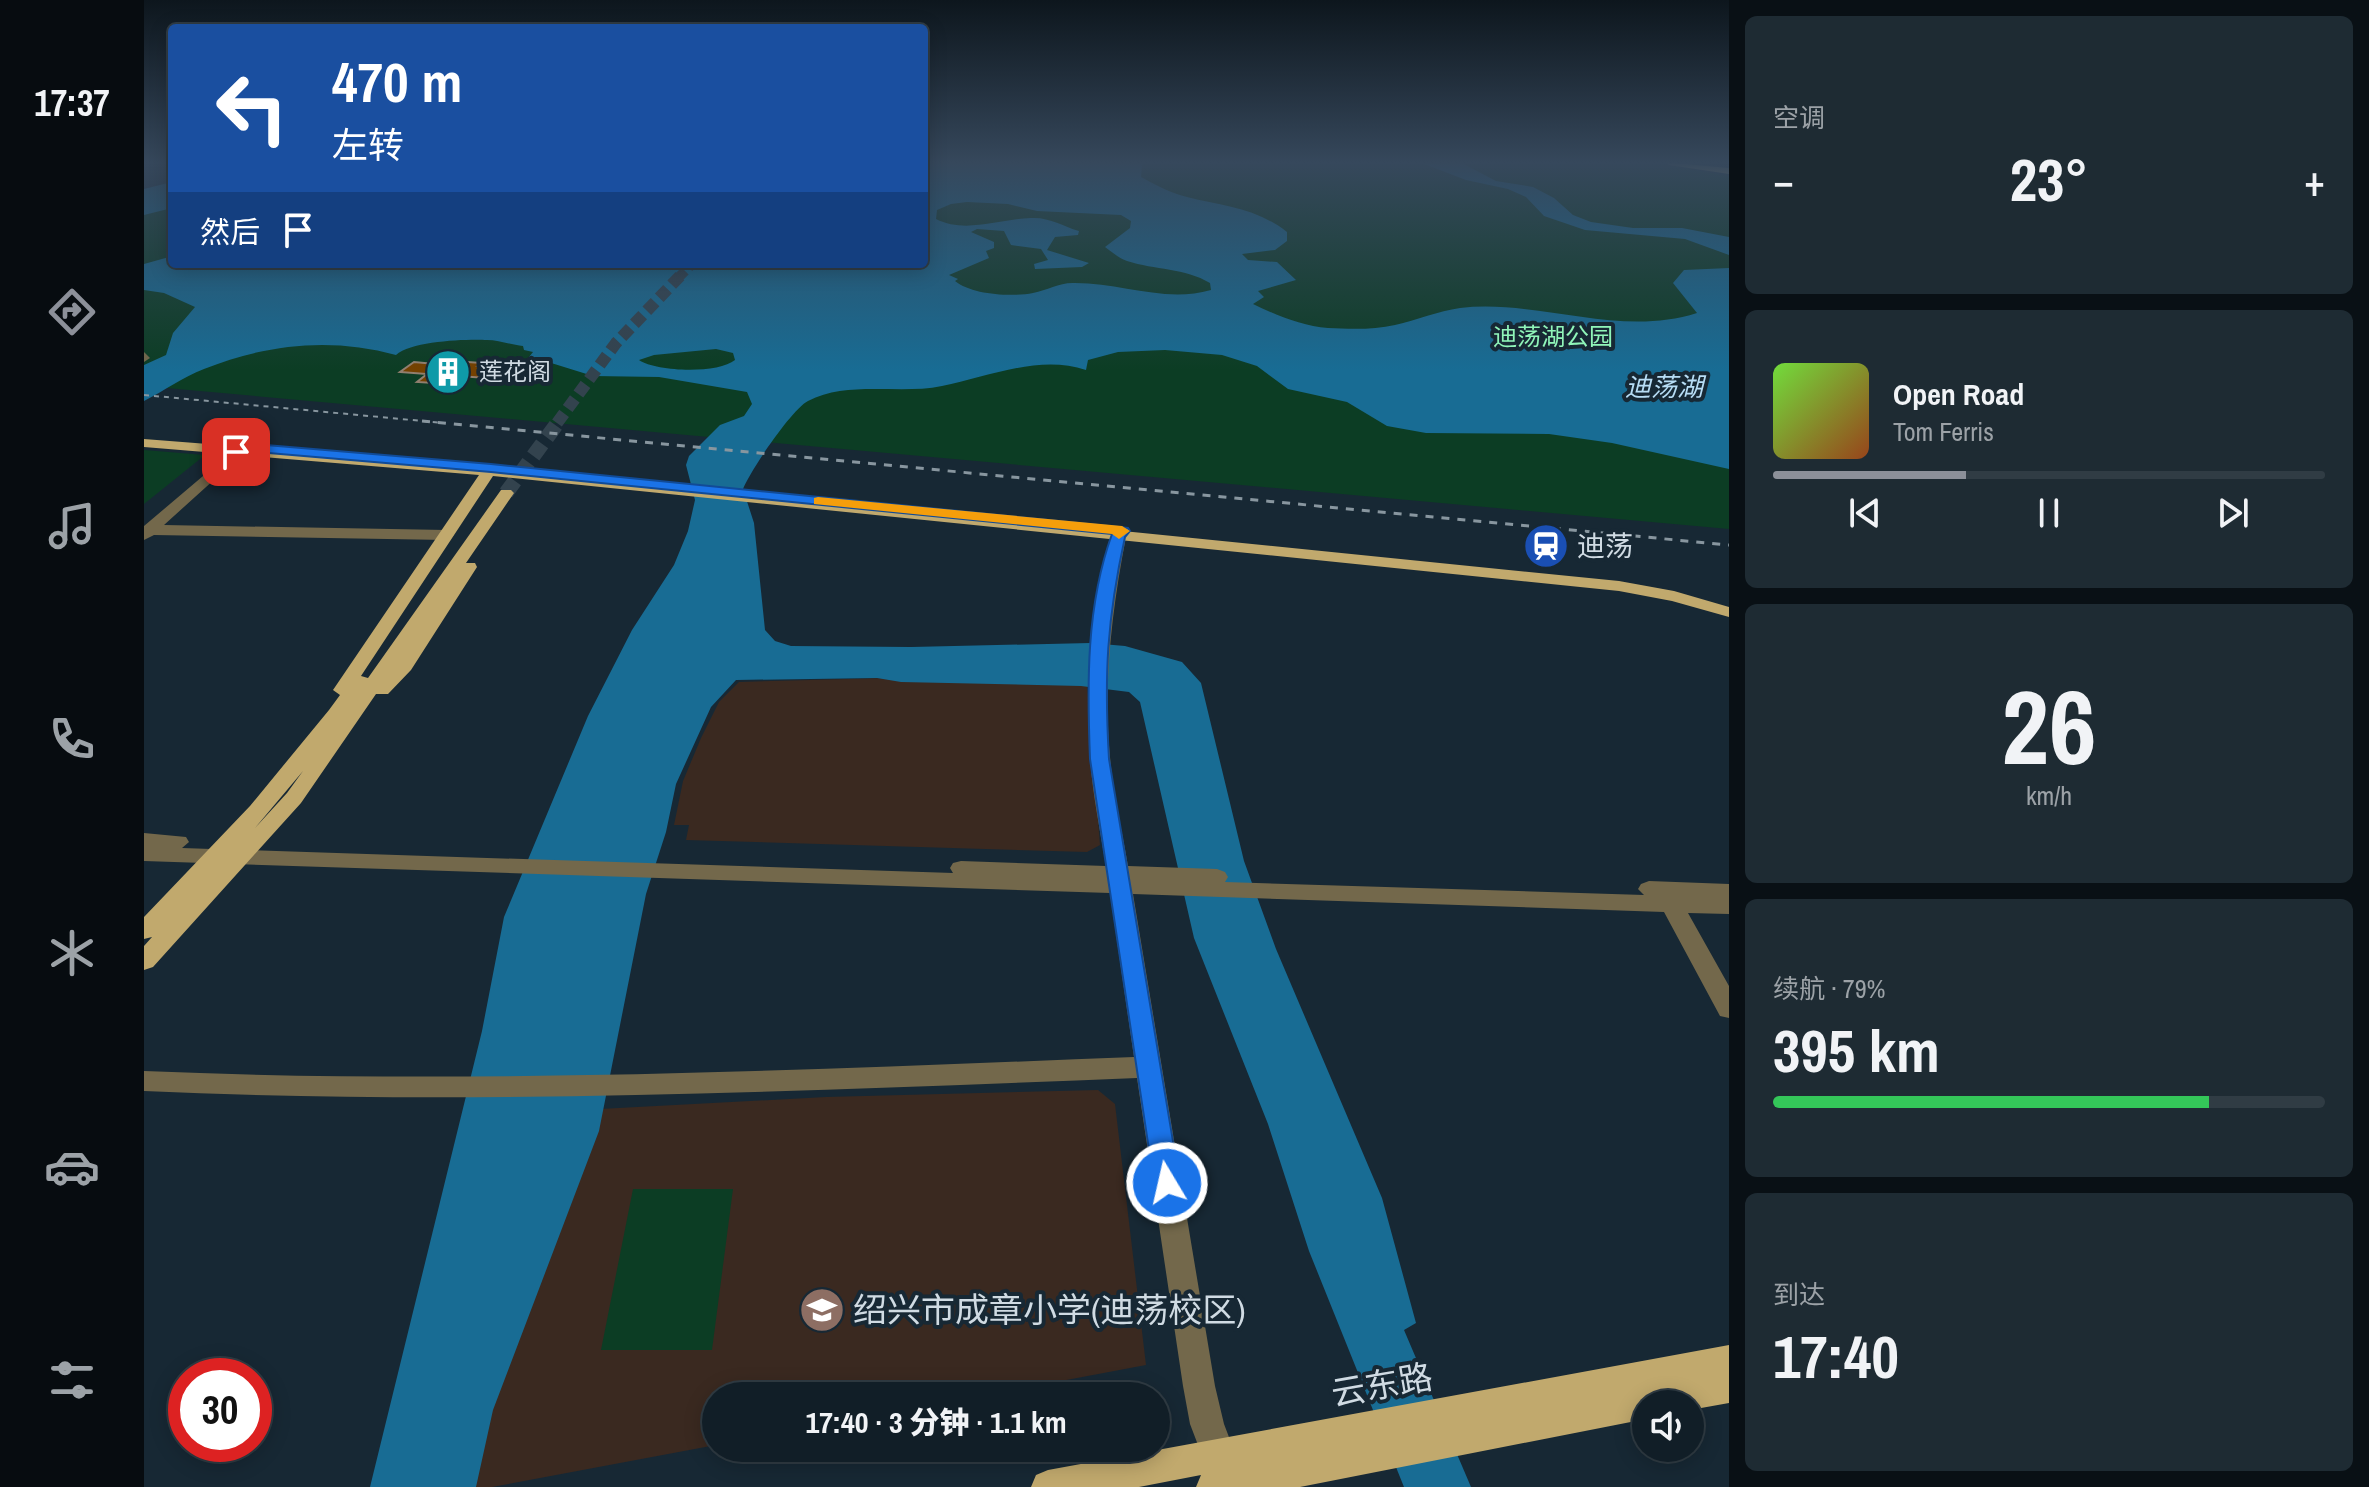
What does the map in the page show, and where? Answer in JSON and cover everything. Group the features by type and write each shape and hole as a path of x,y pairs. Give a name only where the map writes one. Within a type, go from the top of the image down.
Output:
{"main road":[{"path":"144,441 495,481 531,474 1120,533 1619,586 1729,609"},
{"path":"358,707 387,686 404,666 531,474"},
{"path":"330,721 343,689 446,535 495,481"},
{"path":"144,931 294,798 358,707 495,481"},
{"path":"144,961 330,721 495,481"},
{"name":"云东路","path":"1462,1425 1729,1360"},
{"name":"云东路","path":"1048,1487 1223,1478 1375,1440 1729,1387"}],"street":[{"path":"147,532 239,450"},
{"path":"147,532 446,535"},
{"path":"1120,533 1099,640 1096,691 1100,759 1199,1386 1223,1478"},
{"path":"144,840 233,850 1120,881 1668,897 1729,892"},
{"path":"144,854 233,850"},
{"path":"1668,897 1729,906"},
{"path":"1668,897 1729,1009"},
{"path":"144,1081 260,1088 429,1089 1148,1067"}],"shaded area":[{"path":"886,678 1087,685 1100,845 1087,852 686,840 689,825 674,825 683,781 701,738 719,702 739,682"},
{"name":"绍兴市成章小学(迪荡校区)","path":"1098,1090 1115,1104 1146,1365 1056,1382 702,1382 702,1448 492,1487 462,1487 600,1109 826,1097"}],"green space":[{"name":"迪荡湖公园","path":"144,231 168,231 168,268 928,268 928,231 1729,231 1729,529 144,386"},
{"path":"144,450 205,455 144,504"},
{"path":"633,1189 733,1189 712,1350 601,1350"}],"water":[{"name":"迪荡湖","path":"928,231 972,231 994,242 994,248 986,251 989,258 949,275 971,289 992,294 1024,294 1075,283 1177,294 1211,290 1210,283 1180,272 1127,261 1105,247 1126,231 1286,231 1287,241 1275,250 1242,254 1248,260 1277,262 1296,280 1258,291 1264,297 1253,304 1318,327 1353,329 1379,328 1452,309 1490,307 1609,320 1668,320 1697,313 1673,283 1684,270 1729,268 1729,469 1612,443 1549,434 1426,433 1387,426 1347,402 1288,389 1257,366 1222,355 1165,350 1118,352 1088,360 1086,370 1050,364 942,386 857,389 823,395 808,401 792,416 762,455 743,489 754,523 765,630 775,641 791,646 1090,643 1125,646 1182,662 1201,683 1244,861 1276,949 1382,1198 1416,1323 1404,1330 1471,1487 1404,1487 1309,1251 1268,1124 1194,938 1140,702 1129,692 1081,686 901,682 877,678 736,680 711,707 676,784 666,832 646,894 599,1131 493,1410 476,1487 370,1487 482,1031 504,917 588,716 632,630 674,565 688,531 695,500 686,465 689,456 720,425 744,416 752,404 747,392 659,377 593,376 548,362 525,362 533,352 524,350 523,346 477,340 426,344 396,355 347,346 275,349 204,369 144,401 144,365 166,355 173,333 195,307 164,293 144,290 144,264 168,257 168,268 928,268","holes":["716,349 733,353 735,360 727,365 702,369 673,369 639,360 654,355"]},
{"path":"1004,231 1079,231 1078,235 1055,237 1047,250 1089,263 1082,267 1035,269 1034,264 1048,260 1041,249 1011,245"},
{"path":"1600,231 1700,231 1729,237 1729,255 1685,239"}],"building":[{"name":"莲花阁","path":"440,360 499,367 486,378 459,376 450,384 417,382 427,374 400,372 414,362 435,364"}],"tunnel":[{"path":"680,276 688,268"},
{"path":"557,423 616,343 680,276"},
{"path":"506,493 559,421"}],"railway":[{"path":"144,395 444,423"},
{"path":"422,421 1729,545"}],"slow traffic":[{"path":"818,501 1122,531 1119,535"}],"place":[{"name":"莲花阁","path":"448,372"},
{"name":"迪荡","path":"1546,546"},
{"name":"绍兴市成章小学(迪荡校区)","path":"822,1310"}],"route":[{"path":"236,452 242,447 491,468 1122,531 1118,536 1104,600 1099,640 1096,691 1100,759 1167,1183"}]}
